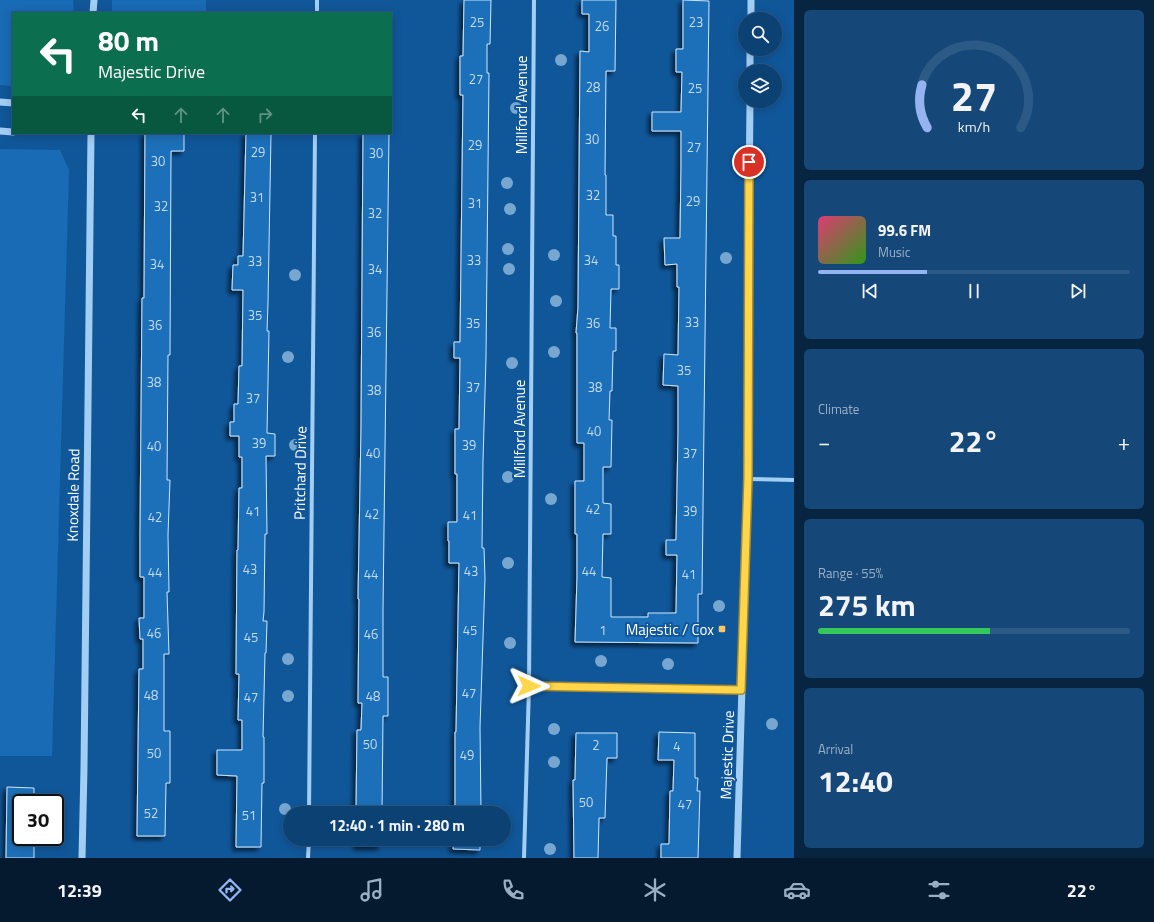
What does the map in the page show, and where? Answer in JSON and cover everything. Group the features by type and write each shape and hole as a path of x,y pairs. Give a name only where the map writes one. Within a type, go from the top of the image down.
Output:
{"street":[{"path":"93,12 94,0"},
{"path":"316,12 317,0"},
{"name":"Millford Avenue","path":"524,858 529,686 534,0"},
{"path":"751,0 751,12"},
{"path":"0,102 12,103"},
{"name":"Majestic Drive","path":"737,858 748,478 750,108"},
{"path":"0,131 12,132"},
{"name":"Knoxdale Road","path":"82,858 91,134"},
{"name":"Pritchard Drive","path":"309,806 315,134"},
{"path":"748,478 794,480"},
{"path":"529,686 741,690"},
{"path":"308,858 309,846"}],"shaded area":[{"path":"0,0 73,0 74,12 12,12 12,86 0,85"},
{"path":"112,0 206,0 206,12 112,12"},
{"path":"0,149 60,150 69,170 52,756 0,756"}],"building":[{"path":"464,0 491,0 490,44 487,44 487,73 489,73 482,548 484,548 485,579 480,727 481,806 455,806 455,732 459,563 449,563 448,541 448,522 457,522 455,429 459,429 460,358 454,358 454,342 460,342 463,95 460,95 460,56 463,56"},
{"path":"582,0 616,0 615,71 606,71 605,175 606,215 613,215 613,236 616,236 616,265 619,265 619,289 611,289 610,328 616,328 616,351 613,351 612,391 610,391 609,420 612,420 611,467 603,467 603,503 611,504 611,534 603,534 602,577 611,578 611,617 648,617 648,613 676,613 677,555 666,555 666,540 676,540 678,386 663,385 664,354 678,355 679,287 677,287 677,264 665,265 664,238 680,238 681,131 652,131 652,112 681,112 682,72 676,72 676,49 683,49 683,0 709,1 702,594 698,594 698,643 575,642 577,534 575,534 575,481 584,481 584,443 577,443 576,333 578,307 580,51 589,52 589,14 582,14"},
{"path":"145,134 184,134 184,151 171,151 170,355 168,355 167,480 170,480 168,535 169,592 167,592 169,654 164,654 164,731 170,731 170,783 166,783 165,836 137,836 139,669 143,669 143,639 140,639 139,618 144,618 144,577 140,577 140,535 142,298 144,298"},
{"path":"246,134 271,134 267,331 269,331 267,433 275,434 275,456 266,456 267,534 265,534 263,621 267,621 263,737 264,783 262,783 261,847 236,847 237,776 217,775 217,750 242,750 242,720 238,720 239,674 236,674 237,550 239,488 242,488 242,457 239,457 239,436 230,436 230,422 234,422 234,404 238,404 239,366 242,366 243,290 232,290 233,265 238,265 238,256 243,256"},
{"path":"363,134 389,134 383,610 383,677 388,677 388,716 383,716 382,806 356,806 357,730 361,730 362,703 358,703"},
{"path":"659,732 695,733 695,778 698,778 697,791 700,791 698,858 661,858 661,844 669,844 670,791 673,791 674,760 658,760"},
{"path":"576,733 617,733 617,758 607,758 605,818 599,818 598,858 574,858 573,780 575,780"},
{"path":"7,787 34,788 34,794 12,794 12,846 34,846 34,858 6,858"},
{"path":"453,846 480,846 480,850 453,849"}],"place":[{"name":"Majestic / Cox","path":"722,629"}],"route":[{"path":"529,686 741,690 748,478 749,162"}]}
